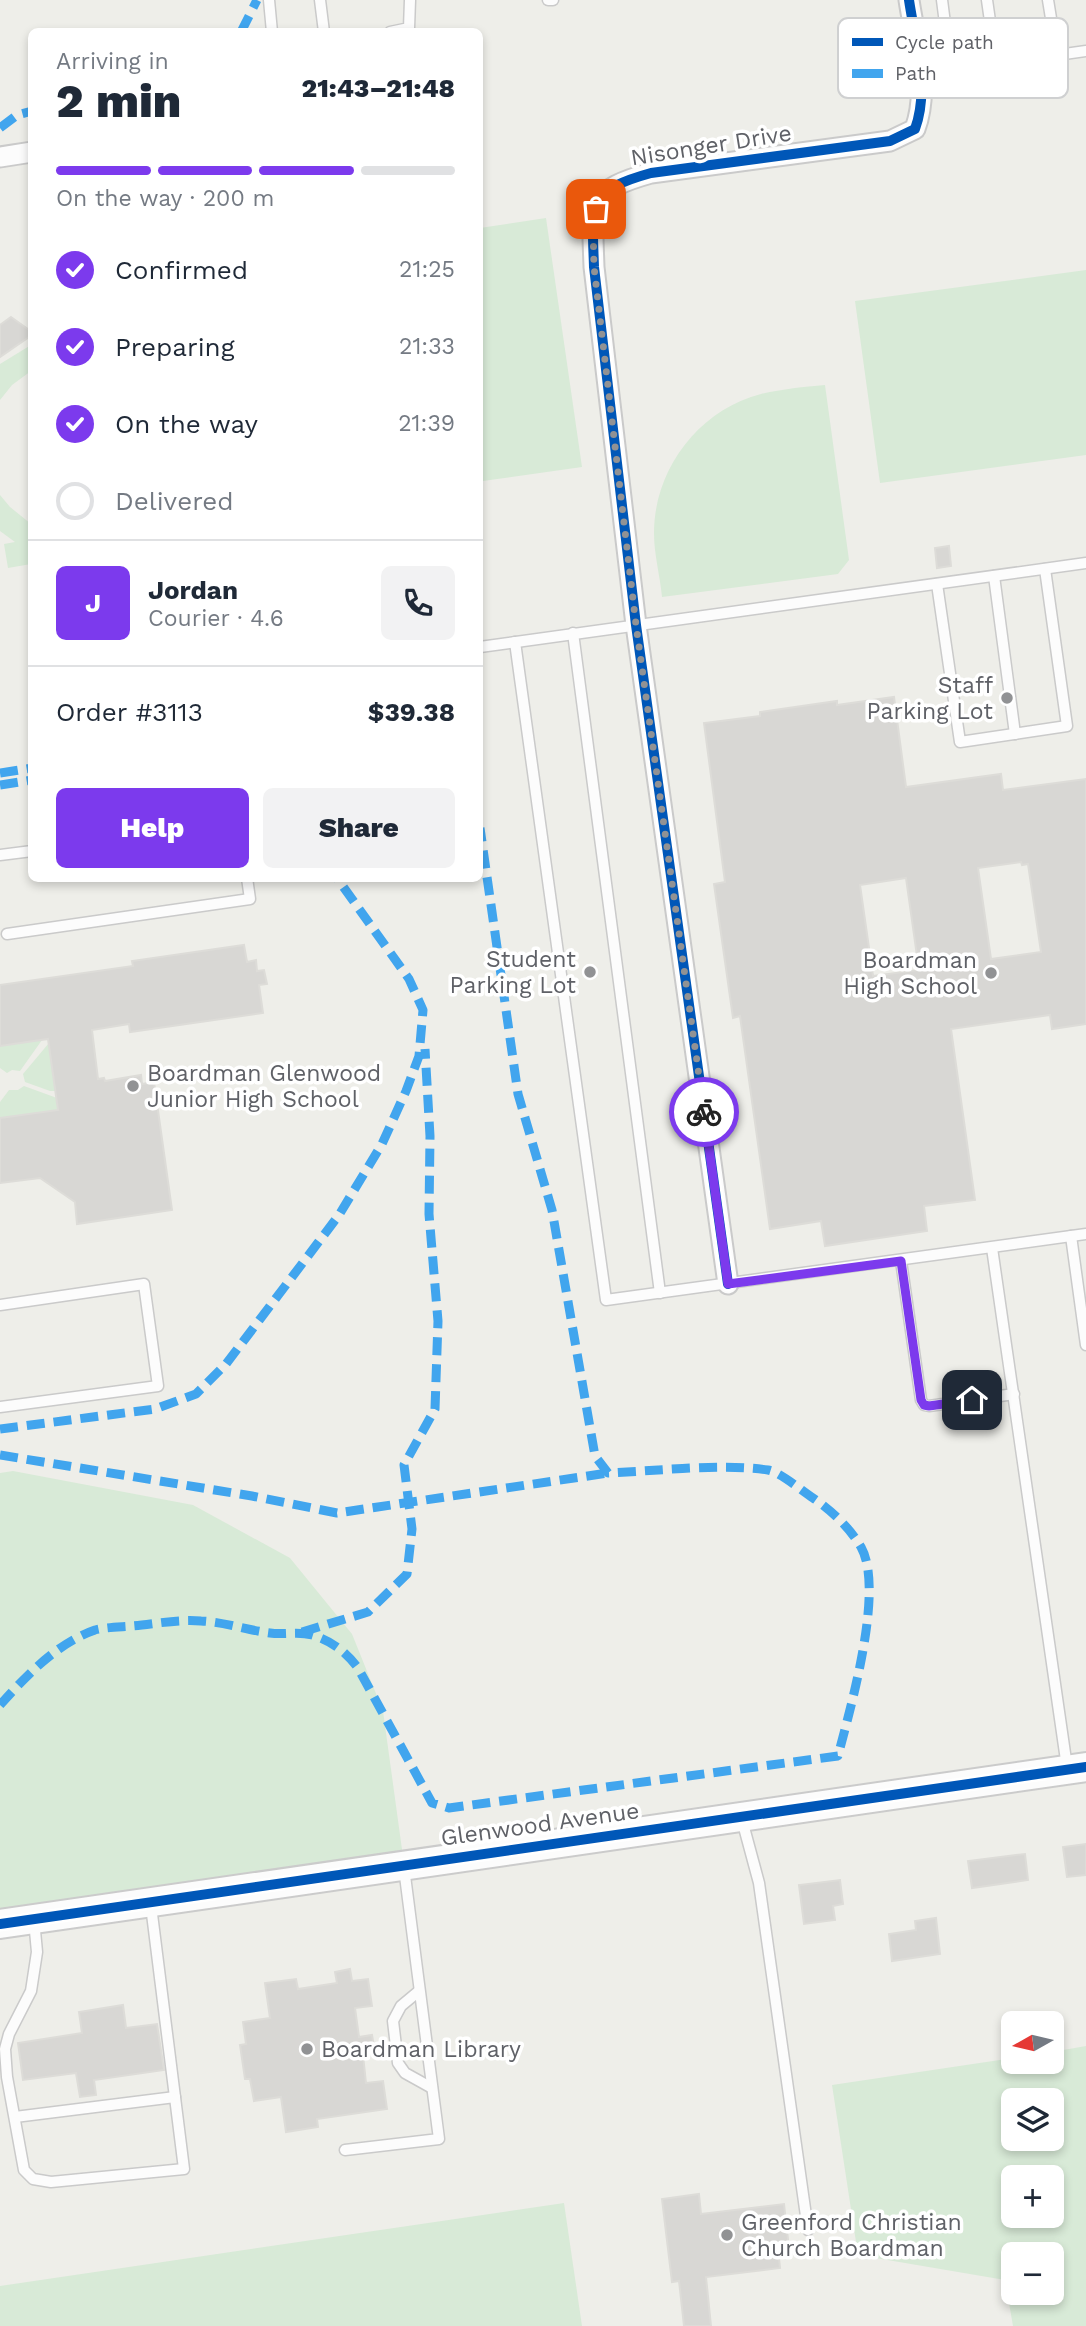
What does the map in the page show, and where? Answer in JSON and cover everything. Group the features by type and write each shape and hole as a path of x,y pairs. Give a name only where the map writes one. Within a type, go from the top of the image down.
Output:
{"street":[{"name":"Nisonger Drive","path":"909,0 912,18"},
{"name":"Nisonger Drive","path":"728,1284 636,625 594,267 593,227 601,196 621,181 651,173 890,141 915,129 922,108 922,98"},
{"path":"0,157 28,153"},
{"name":"Glenwood Avenue","path":"0,1924 1077,1769"}],"lane":[{"path":"269,0 272,28"},
{"path":"320,0 324,28"},
{"path":"409,28 410,0"},
{"path":"942,0 944,18"},
{"path":"987,0 990,18"},
{"path":"1048,0 1051,18"},
{"path":"1068,53 1086,51"},
{"path":"483,647 1086,563"},
{"path":"937,584 960,742 1067,726 1045,569"},
{"path":"994,576 1015,734"},
{"path":"573,633 660,1293"},
{"path":"515,642 606,1300 1086,1234"},
{"path":"0,855 28,852"},
{"path":"7,934 250,899 248,882"},
{"path":"1071,1236 1086,1345"},
{"path":"992,1248 1077,1769"},
{"path":"901,1261 921,1400 924,1405 1014,1394"},
{"path":"0,1305 144,1284 158,1386 0,1408"},
{"path":"741,1816 759,1883 808,2230"},
{"path":"345,2150 439,2139 404,1864"},
{"path":"34,1919 37,1952 31,1991 9,2034 5,2049 7,2077 24,2170 33,2179 51,2182 184,2169 151,1902"},
{"path":"419,1991 401,2006 393,2021 398,2063 405,2073 432,2088"},
{"path":"15,2117 175,2097"}],"green space":[{"path":"546,218 582,467 483,481 483,228"},
{"path":"1086,270 1086,455 880,483 855,301"},
{"path":"28,347 28,373 12,385 0,400 0,364"},
{"path":"825,385 849,560 838,574 662,597 654,541 656,509 662,487 684,446 718,413 739,402 769,392"},
{"path":"0,495 28,522 28,565 8,568 4,544 15,542 0,531"},
{"path":"42,1040 20,1071 12,1070 7,1073 0,1068 0,1046"},
{"path":"49,1043 56,1091 25,1082 23,1074"},
{"path":"24,1086 57,1098 58,1110 0,1118 0,1102 9,1090 18,1090"},
{"path":"13,1471 193,1505 290,1558 352,1634 383,1711 404,1864 0,1924 0,1473"},
{"path":"1086,2046 1086,2326 1013,2326 1009,2305 1064,2305 1064,2242 1001,2242 1001,2279 858,2255 832,2085 1001,2060 1001,2074 1064,2074 1064,2050"},
{"path":"564,2203 582,2326 0,2326 0,2286"}],"building":[{"path":"11,317 28,329 28,338 0,357 0,325"},
{"path":"949,546 951,566 937,568 935,548"},
{"name":"Boardman High School","path":"894,697 906,787 1001,774 1003,790 1086,779 1086,1024 1052,1029 1050,1015 951,1029 975,1200 924,1206 927,1231 825,1246 821,1221 770,1229 740,1016 733,1018 714,884 725,882 704,723 760,716 760,712 837,701 837,705","holes":["1021,862 1022,865 1028,864 1041,952 991,959 978,868","906,878 919,970 873,976 860,885"]},
{"name":"Boardman Glenwood Junior High School","path":"244,945 247,962 256,960 257,971 264,970 267,984 259,985 263,1013 130,1032 129,1024 92,1030 98,1079 104,1078 105,1081 141,1075 142,1084 154,1082 172,1210 77,1224 75,1202 40,1178 0,1183 0,1118 58,1110 48,1039 0,1046 0,985 133,966 132,961"},
{"path":"1086,1844 1086,1875 1067,1877 1063,1847"},
{"path":"1025,1854 1028,1880 972,1888 968,1861"},
{"path":"840,1880 843,1904 833,1906 835,1920 804,1924 799,1885"},
{"path":"936,1918 940,1954 892,1961 889,1934 916,1930 915,1921"},
{"name":"Boardman Library","path":"350,1969 352,1981 368,1979 372,2006 355,2008 359,2037 372,2035 375,2053 363,2055 366,2083 383,2081 387,2109 317,2119 318,2127 286,2132 281,2097 254,2101 250,2079 245,2079 240,2045 246,2044 243,2022 270,2018 265,1983 296,1979 298,1989 337,1983 335,1972"},
{"path":"123,2005 126,2028 157,2024 164,2070 94,2080 96,2095 80,2097 76,2073 23,2080 18,2043 82,2033 79,2012"},
{"name":"Greenford Christian Church Boardman","path":"699,2194 701,2214 784,2204 790,2257 779,2258 780,2268 706,2277 711,2326 684,2326 679,2281 672,2282 662,2199"}],"marked path":[{"path":"243,28 257,0"},
{"path":"0,128 17,115 28,112"},
{"path":"0,773 28,769"},
{"path":"0,785 28,781"},
{"path":"0,1705 55,1652 95,1630 175,1621 201,1621 270,1633 307,1634 326,1640 338,1648 358,1668 432,1803 449,1808 838,1756 863,1650 869,1591 867,1566 861,1547 851,1533 820,1503 773,1471 710,1467 608,1473 595,1456 552,1210 518,1094 483,849"},
{"path":"0,1429 155,1409 196,1394 226,1364 339,1215 382,1144 406,1091 419,1056 423,1010 409,979 340,882"},
{"path":"302,1632 368,1612 407,1574 412,1529 404,1465 435,1409 438,1321 429,1214 430,1136 425,1049"},
{"path":"0,1455 252,1496 337,1513 608,1473"}],"cycle path":[{"path":"909,0 912,18"},
{"path":"728,1284 636,625 594,267 594,215 604,194 614,187 651,173 890,141 915,129 921,98"},
{"path":"0,1924 1086,1767"}],"way so far":[{"path":"596,209 593,227 594,267 636,625 704,1112"}],"place":[{"name":"Staff Parking Lot","path":"1007,698"},
{"name":"Student Parking Lot","path":"590,972"},
{"name":"Boardman High School","path":"991,973"},
{"name":"Boardman Glenwood Junior High School","path":"133,1086"},
{"name":"Boardman Library","path":"307,2049"},
{"name":"Greenford Christian Church Boardman","path":"727,2235"}],"route":[{"path":"704,1112 728,1284 901,1261 921,1400 924,1405 929,1406 972,1400"}]}
